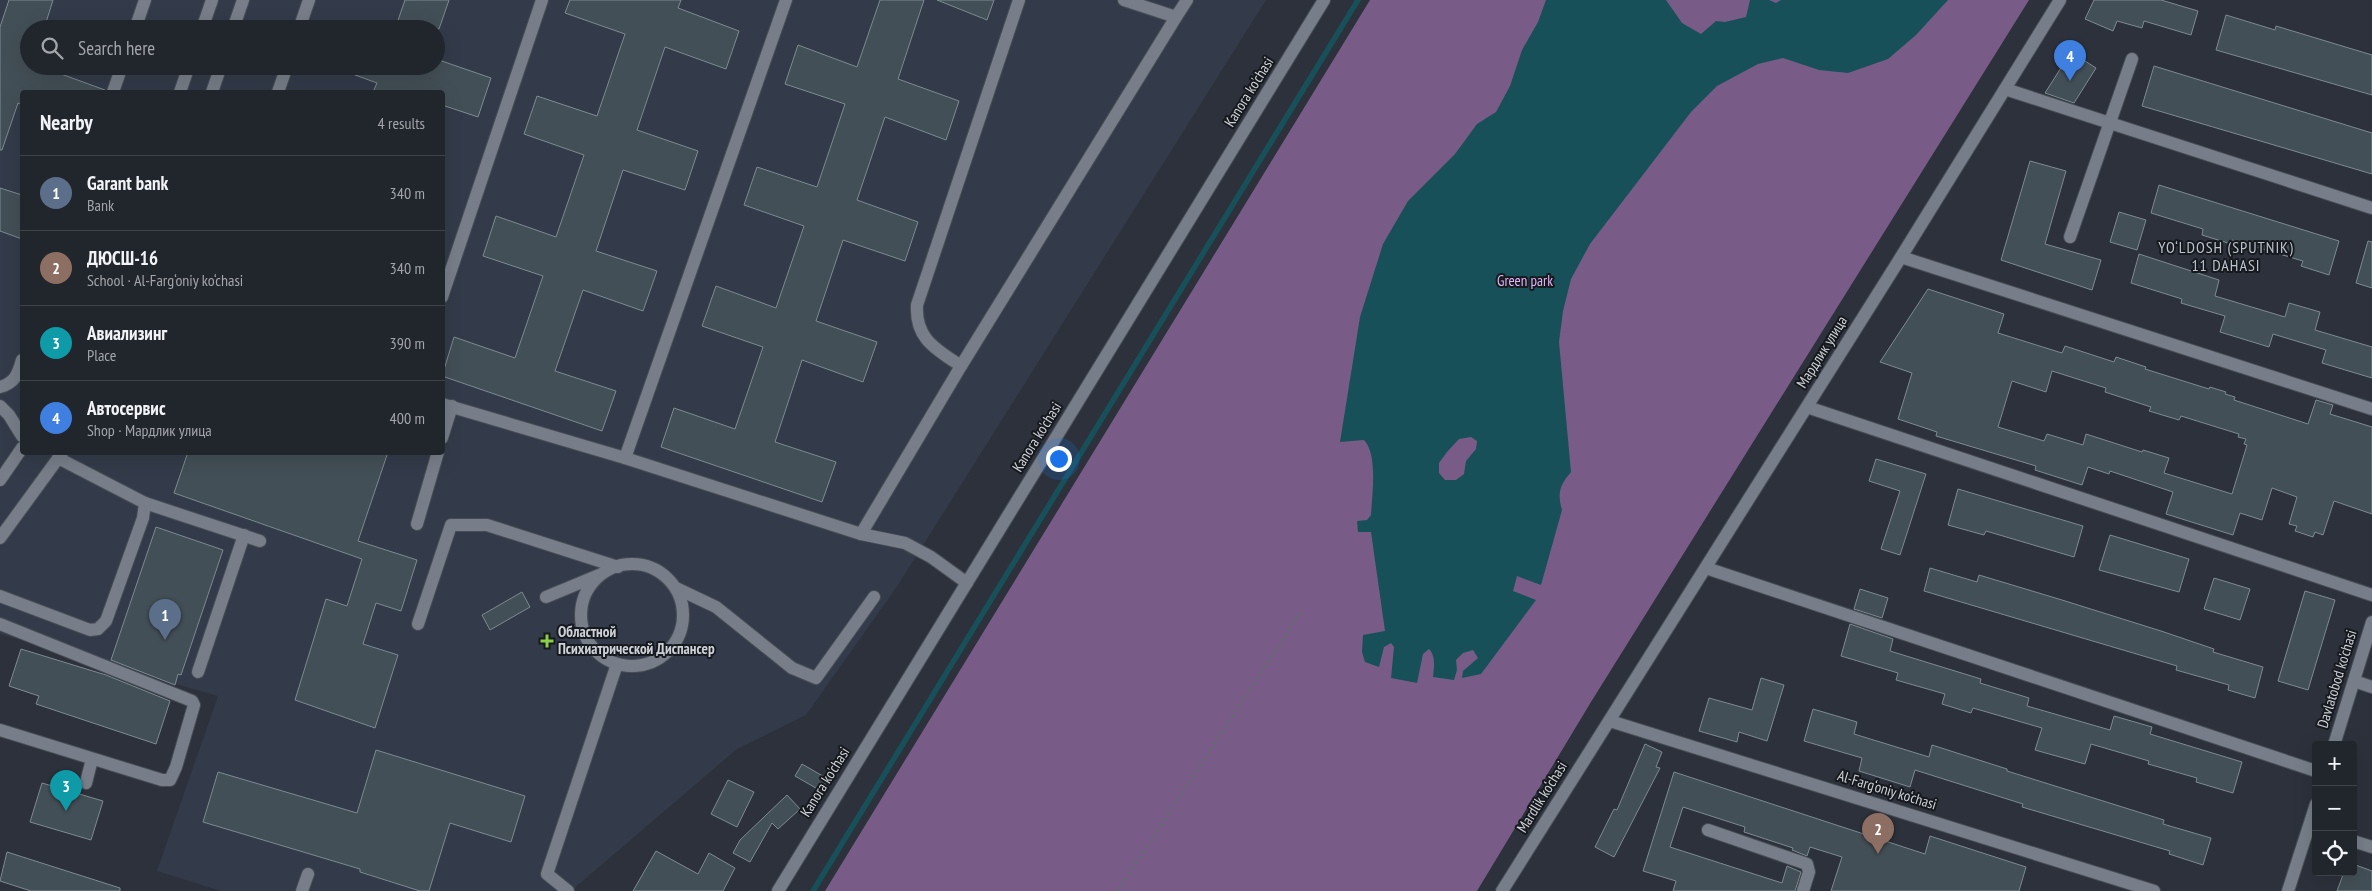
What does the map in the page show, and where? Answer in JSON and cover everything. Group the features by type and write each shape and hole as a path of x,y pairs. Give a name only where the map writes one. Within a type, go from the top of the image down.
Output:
{"street":[{"path":"138,20 145,0"},
{"path":"205,20 212,0"},
{"path":"236,20 243,0"},
{"path":"302,20 309,0"},
{"path":"445,288 542,0"},
{"path":"625,458 786,0"},
{"path":"962,366 935,348 925,337 918,322 918,305 1019,0"},
{"path":"1124,0 1176,17"},
{"path":"861,534 1186,0"},
{"name":"Kanora ko'chasi","path":"778,891 1324,0"},
{"name":"Мардлик улица","path":"1610,720 2060,0"},
{"path":"2070,237 2132,59"},
{"path":"114,90 119,75"},
{"path":"181,90 186,75"},
{"path":"213,90 218,75"},
{"path":"279,90 284,75"},
{"path":"2005,89 2372,208"},
{"path":"1901,257 2372,408"},
{"path":"0,387 7,385 17,377 20,367"},
{"path":"445,418 447,405 625,458 861,534 905,543 931,556 967,582"},
{"path":"0,406 9,415 20,433"},
{"path":"1807,406 2372,595"},
{"path":"0,480 20,451"},
{"path":"417,524 437,455"},
{"path":"0,538 60,456 145,503 260,540"},
{"path":"0,596 90,630 98,629 106,621 143,518 145,503"},
{"path":"418,624 451,525 486,525 618,566"},
{"path":"198,672 244,535"},
{"path":"546,597 618,566 628,564 646,566 663,574 676,588 716,607 792,668 816,678 874,597"},
{"path":"1706,568 2312,769"},
{"path":"603,573 594,580 584,598 581,618 586,637 599,653 616,664 637,666 657,660 673,647 682,628 683,607 676,588"},
{"name":"Davlatobod ko'chasi","path":"2335,741 2372,622"},
{"path":"0,624 192,701 194,705 176,767 170,780 162,780 0,730"},
{"path":"568,891 547,874 616,664"},
{"path":"2354,681 2372,687"},
{"name":"Mardlik ko‘chasi","path":"1502,891 1610,720"},
{"name":"Al-Farg‘oniy ko‘chasi","path":"1610,720 2154,891"},
{"path":"86,783 92,759"},
{"path":"2288,891 2312,829"},
{"path":"1708,830 1807,864 1809,872 1803,891"},
{"path":"2357,843 2372,847"},
{"path":"302,891 308,874"}],"path":[{"path":"1118,891 1302,612"}],"shaded area":[{"path":"0,0 1266,0 898,585 806,715 737,749 571,891 221,891 157,871 218,696 0,634"}],"green space":[{"name":"Green park","path":"1370,0 2029,0 1591,702 1477,891 825,891"}],"water":[{"path":"1546,0 1666,0 1682,23 1701,34 1716,21 1725,22 1746,17 1750,0 1769,0 1776,3 1781,0 1948,0 1916,35 1888,59 1848,73 1819,70 1783,58 1758,64 1717,86 1691,112 1590,244 1571,279 1563,311 1559,342 1571,472 1560,489 1562,510 1541,585 1517,576 1513,591 1536,600 1481,674 1462,678 1463,671 1478,658 1473,650 1463,653 1456,660 1457,670 1454,680 1433,677 1434,658 1429,649 1423,654 1417,683 1391,678 1394,647 1391,643 1384,647 1379,667 1365,662 1362,652 1363,635 1385,631 1371,532 1358,532 1357,521 1367,520 1371,515 1373,465 1371,455 1364,440 1340,442 1360,317 1383,244 1408,201 1455,154 1477,124 1496,112 1510,86 1522,50 1538,22","holes":["1471,437 1477,441 1476,449 1466,461 1464,474 1456,480 1445,480 1439,473 1439,463 1447,452 1459,439"]}],"building":[{"path":"9,0 53,0 47,20 20,20 20,75 64,75 105,90 20,90 20,104 18,103 2,150 0,150 0,27"},
{"path":"405,0 449,0 442,20 398,20"},
{"path":"570,0 681,0 678,8 739,31 726,69 665,47 637,130 698,151 685,190 623,170 596,251 657,271 643,311 583,290 555,371 616,391 602,431 445,377 445,366 454,337 515,358 543,276 483,256 496,216 556,237 584,155 524,134 537,96 597,116 625,34 565,13"},
{"path":"880,0 924,0 898,79 959,101 946,140 885,117 857,200 918,222 905,261 843,240 816,321 877,342 863,382 802,360 775,442 836,462 822,502 661,447 674,408 735,429 763,347 702,326 716,286 776,308 804,226 744,205 757,167 817,187 845,104 785,84 798,45 857,67"},
{"path":"937,0 994,0 987,20"},
{"path":"2094,0 2161,0 2198,11 2191,35 2144,21 2142,28 2117,21 2113,31 2085,19"},
{"path":"2226,15 2275,30 2276,26 2372,55 2372,95 2216,50"},
{"path":"2071,52 2096,68 2074,103 2045,93"},
{"path":"445,62 491,78 478,117 445,106 445,90 374,90 377,83 355,75 445,75"},
{"path":"2154,66 2372,133 2372,174 2142,106"},
{"path":"2030,161 2066,171 2045,244 2101,260 2092,290 2001,260"},
{"path":"2159,185 2339,241 2329,275 2301,266 2303,261 2232,240 2231,244 2202,235 2203,229 2151,213"},
{"path":"0,188 20,194 20,238 0,231"},
{"path":"2119,212 2146,220 2137,250 2110,242"},
{"path":"2368,241 2372,242 2372,288 2356,283"},
{"path":"2139,254 2219,280 2215,296 2285,317 2289,303 2320,312 2315,330 2372,347 2372,378 2322,363 2326,350 2273,334 2269,347 2220,332 2225,316 2181,303 2182,299 2131,283"},
{"path":"1928,289 2004,314 1998,333 2062,353 2065,346 2114,362 2116,357 2146,367 2145,369 2209,389 2210,387 2226,392 2225,394 2235,397 2234,400 2308,424 2316,400 2333,405 2330,414 2372,427 2372,514 2334,501 2323,535 2315,532 2313,537 2295,531 2297,526 2289,524 2297,497 2272,488 2262,520 2240,513 2233,535 2166,514 2173,492 2110,471 2109,474 2088,467 2082,485 2035,470 2036,466 1936,436 1937,432 1898,419 1912,373 1880,362","holes":["2052,371 2106,388 2105,392 2151,407 2149,411 2179,420 2181,416 2239,434 2238,437 2246,439 2244,444 2247,445 2232,494 2164,473 2169,458 2143,450 2142,452 2086,434 2083,445 2047,434 2044,441 1998,427 2012,381 2046,392"]},
{"path":"187,455 387,455 358,541 417,560 401,611 376,603 363,644 398,655 375,728 295,700 326,599 347,606 362,559 174,493"},
{"path":"1876,459 1926,474 1900,555 1881,549 1900,491 1869,481"},
{"path":"1958,489 2083,526 2074,557 1986,531 1984,535 1948,525"},
{"path":"156,527 223,550 181,675 178,674 175,685 111,660"},
{"path":"2110,535 2189,559 2179,592 2099,570"},
{"path":"1930,568 1977,582 1979,575 2161,631 2214,649 2213,652 2263,667 2255,698 2228,690 2229,685 2176,670 2177,666 1924,591"},
{"path":"2214,578 2250,589 2240,620 2204,609"},
{"path":"1860,589 1888,598 1882,618 1854,609"},
{"path":"2305,591 2335,600 2308,690 2278,681"},
{"path":"522,592 530,607 490,630 482,615"},
{"path":"1850,624 1893,639 1890,651 1981,679 1980,683 2029,698 2027,706 2110,730 2114,716 2152,727 2150,734 2242,762 2233,793 2196,782 2197,778 2148,764 2149,761 2091,744 2085,764 2035,750 2042,728 1973,708 1971,713 1942,704 1945,694 1896,680 1898,673 1841,656"},
{"path":"21,649 106,675 170,701 156,744 36,704 39,696 9,686"},
{"path":"1761,678 1784,685 1767,741 1739,732 1737,742 1699,731 1709,698 1752,710"},
{"path":"1813,709 1857,722 1854,734 1929,757 1932,745 2007,769 2007,771 2164,820 2163,824 2211,838 2203,865 2169,854 2170,851 2022,807 2023,804 1915,770 1910,787 1859,771 1862,758 1804,741"},
{"path":"1645,744 1662,752 1656,767 1660,768 1614,857 1595,847 1614,809 1617,810"},
{"path":"376,750 525,796 511,842 450,823 429,891 420,891 360,872 360,869 203,822 218,772 357,813"},
{"path":"802,764 828,779 821,791 795,776"},
{"path":"1674,772 1925,854 1930,836 2026,867 2019,891 1831,891 1842,857 1810,847 1807,856 1792,850 1793,848 1744,832 1745,827 1683,807 1670,847 1782,883 1787,866 1801,872 1795,891 1673,891 1676,881 1643,871"},
{"path":"728,780 754,792 737,827 711,814"},
{"path":"42,783 103,801 91,840 30,822"},
{"path":"787,795 800,809 778,829 772,823 750,862 733,853 740,840"},
{"path":"656,851 698,874 709,853 735,868 723,891 633,891"},
{"path":"7,852 120,888 120,891 31,891 0,881"},
{"path":"2357,865 2372,871 2372,891 2337,891 2343,876 2357,876"}],"waterway":[{"path":"813,891 1358,0"}],"place":[{"name":"Автосервис","path":"2070,81"},
{"name":"Garant bank","path":"165,640"},
{"name":"Областной Психиатрической Диспансер","path":"547,641"},
{"name":"Авиализинг","path":"66,811"},
{"name":"ДЮСШ-16","path":"1878,854"}],"district":[{"name":"YO‘LDOSH (SPUTNIK) 11 DAHASI","path":"2226,256"}]}
